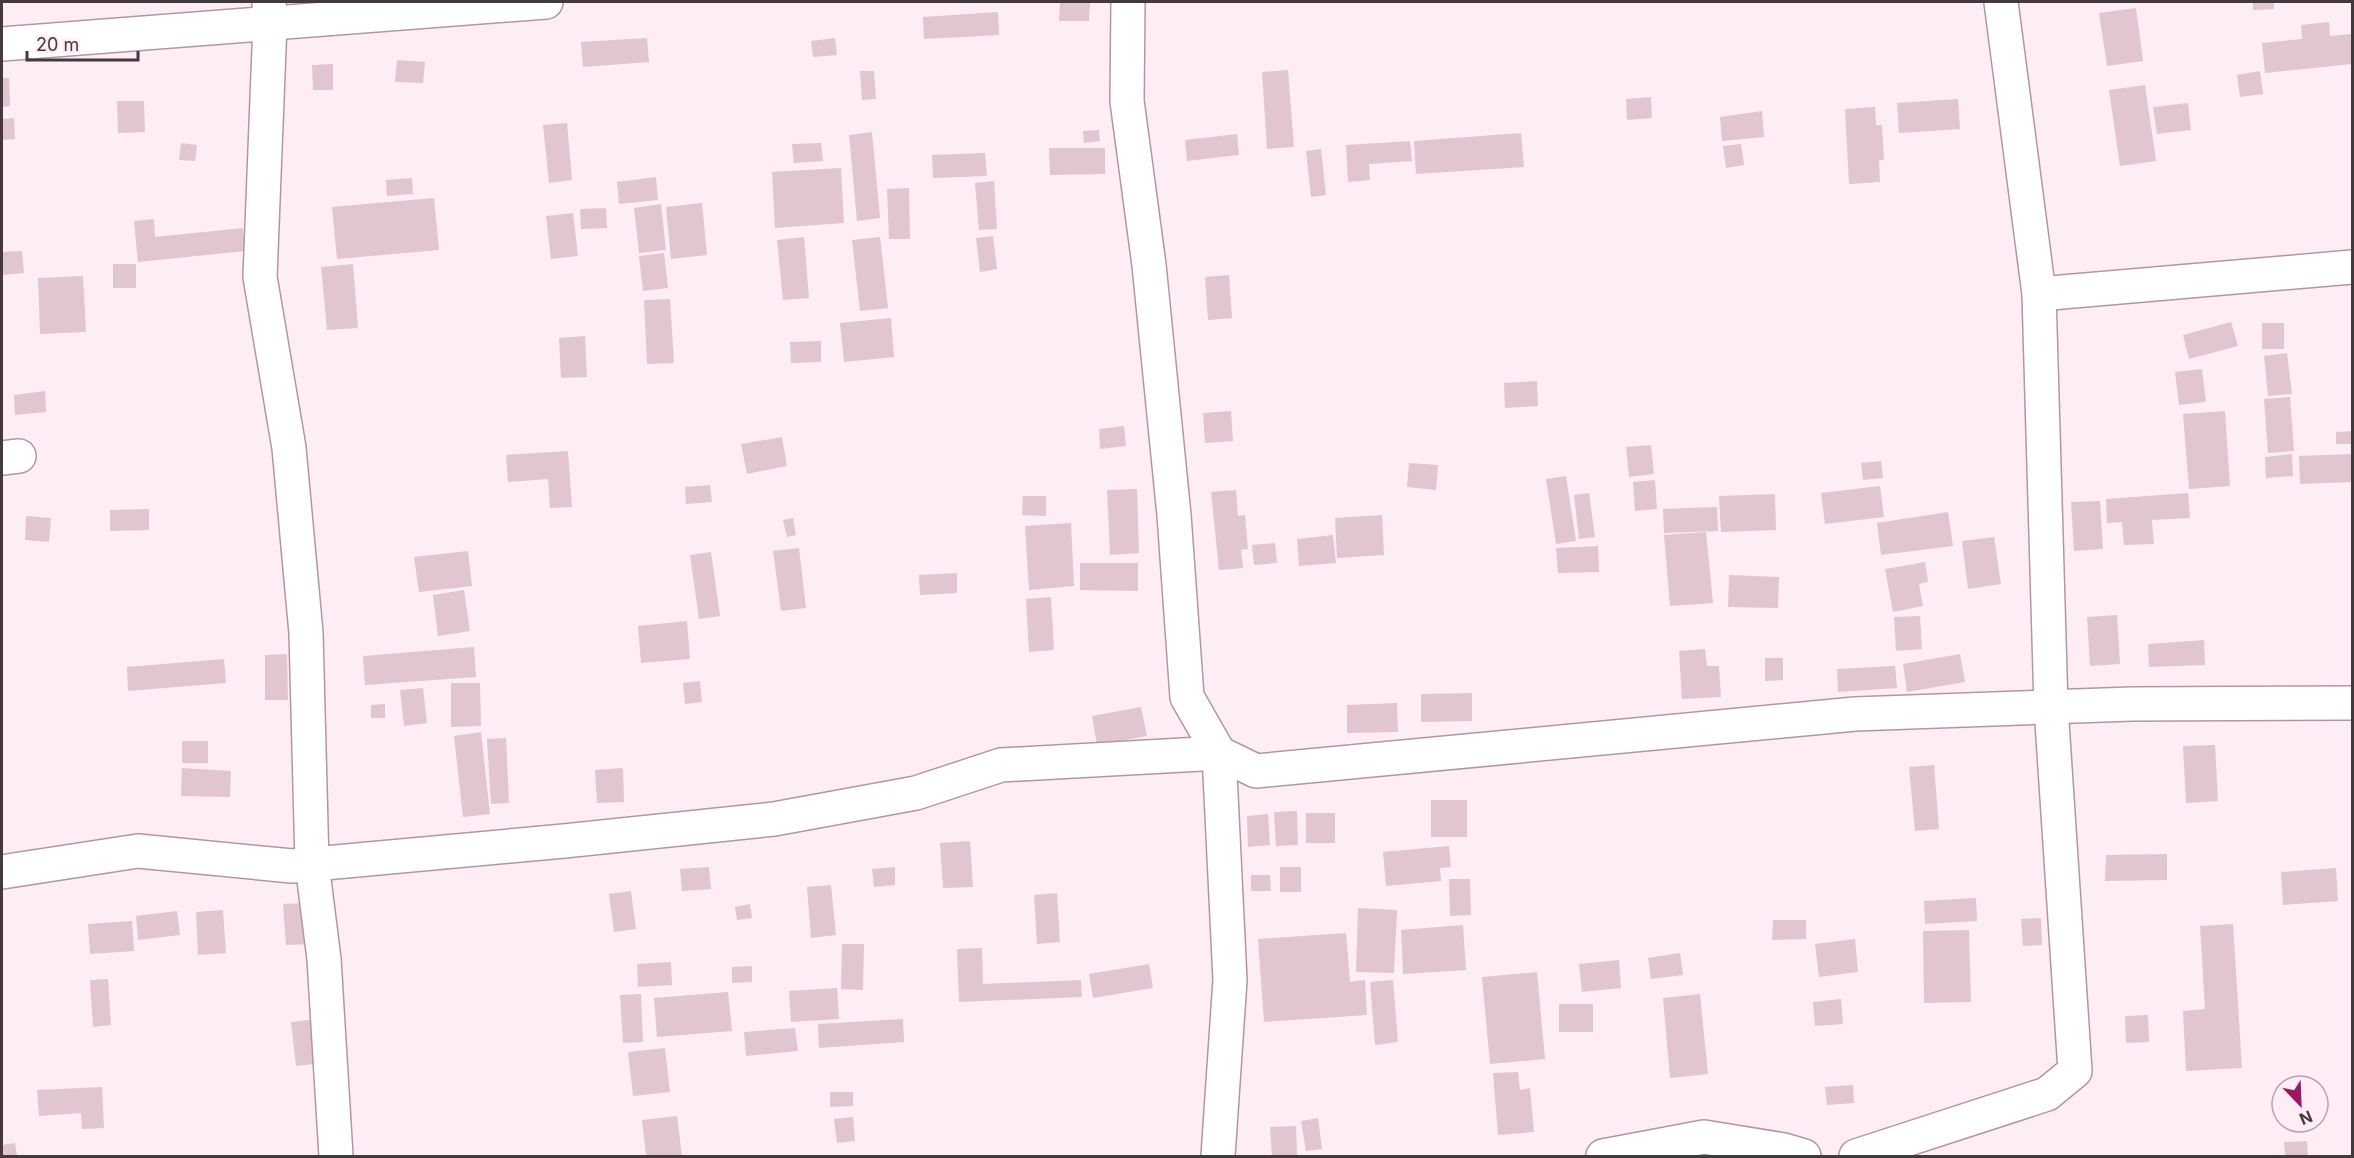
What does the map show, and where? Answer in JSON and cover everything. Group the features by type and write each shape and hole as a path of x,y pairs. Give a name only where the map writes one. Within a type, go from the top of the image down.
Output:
{"street":[{"path":"2,44 269,12 546,2"},
{"path":"1128,2 1127,101 1149,265 1174,515 1187,697 1219,753 1230,980 1218,1156"},
{"path":"1856,1156 2047,1094 2075,1071 2051,707 2039,294 2001,2"},
{"path":"269,12 260,277 290,448 306,633 312,864 324,959 336,1156"},
{"path":"2039,294 2352,267"},
{"path":"2,872 138,851 292,866 774,819 916,793 1001,765 1219,753 1256,771 1855,714 2132,704 2352,703"},
{"path":"1603,1156 1704,1137 1784,1150 1804,1156"}],"building":[{"path":"1060,2 1090,3 1089,21 1059,21"},
{"path":"2253,2 2274,2 2274,9 2253,10"},
{"path":"2136,8 2143,61 2107,66 2099,13"},
{"path":"998,12 999,35 924,39 923,17"},
{"path":"2329,22 2330,36 2352,34 2352,64 2265,73 2262,43 2302,39 2301,25"},
{"path":"647,38 649,62 583,67 581,42"},
{"path":"835,38 837,55 813,57 811,41"},
{"path":"397,60 425,62 423,83 395,82"},
{"path":"333,64 333,90 313,90 312,65"},
{"path":"1288,70 1294,147 1267,149 1262,72"},
{"path":"860,71 874,71 876,99 862,100"},
{"path":"2260,71 2263,94 2240,97 2237,75"},
{"path":"2,78 9,78 10,106 2,107"},
{"path":"2145,85 2156,161 2120,166 2109,90"},
{"path":"1651,97 1652,118 1627,120 1626,99"},
{"path":"1958,99 1960,129 1899,133 1897,103"},
{"path":"117,101 144,101 145,132 118,133"},
{"path":"2188,103 2191,130 2157,134 2153,107"},
{"path":"1875,107 1876,125 1882,125 1884,160 1879,160 1880,182 1849,184 1845,109"},
{"path":"1762,111 1764,137 1722,141 1720,117"},
{"path":"14,118 15,139 2,140 2,119"},
{"path":"567,123 572,180 549,183 543,125"},
{"path":"1099,130 1100,141 1084,143 1083,131"},
{"path":"872,132 880,218 857,221 849,135"},
{"path":"1521,133 1524,167 1416,174 1414,141"},
{"path":"1237,134 1239,155 1187,161 1185,140"},
{"path":"1410,141 1412,161 1369,164 1370,180 1348,182 1346,145"},
{"path":"181,143 197,145 195,161 179,160"},
{"path":"821,143 823,161 794,163 792,144"},
{"path":"1741,144 1744,165 1726,168 1723,146"},
{"path":"1049,148 1105,148 1105,174 1050,175"},
{"path":"1321,149 1326,195 1311,197 1306,151"},
{"path":"985,153 987,176 933,178 932,155"},
{"path":"841,168 844,223 775,228 772,172"},
{"path":"656,177 658,200 619,204 617,182"},
{"path":"412,178 413,194 387,196 386,180"},
{"path":"994,181 997,229 979,230 975,183"},
{"path":"909,188 910,239 889,239 887,189"},
{"path":"434,198 439,250 337,259 332,207"},
{"path":"702,203 707,255 671,259 666,207"},
{"path":"661,204 666,250 639,253 634,208"},
{"path":"606,208 607,228 581,229 580,209"},
{"path":"573,213 578,256 551,259 546,216"},
{"path":"154,219 155,237 243,228 245,251 138,262 134,221"},
{"path":"993,236 997,269 980,272 976,238"},
{"path":"804,237 809,298 783,300 777,240"},
{"path":"880,237 888,308 860,311 852,240"},
{"path":"22,251 24,273 2,275 2,252"},
{"path":"664,253 668,288 643,291 639,256"},
{"path":"113,264 136,264 136,288 113,288"},
{"path":"353,264 358,328 327,330 321,267"},
{"path":"1229,275 1232,318 1208,320 1205,277"},
{"path":"83,276 86,332 40,334 38,278"},
{"path":"670,299 674,363 647,364 644,300"},
{"path":"891,318 894,357 844,362 840,323"},
{"path":"2231,322 2238,346 2189,359 2183,335"},
{"path":"2262,323 2284,323 2284,349 2262,349"},
{"path":"585,336 587,377 561,378 559,338"},
{"path":"821,341 821,362 791,363 790,342"},
{"path":"2287,353 2292,394 2268,396 2264,356"},
{"path":"2202,369 2206,402 2179,405 2175,372"},
{"path":"1537,381 1538,406 1505,408 1504,383"},
{"path":"45,391 46,412 15,415 14,395"},
{"path":"2290,397 2294,451 2268,453 2264,399"},
{"path":"1231,411 1233,441 1205,443 1203,413"},
{"path":"2225,411 2230,486 2189,489 2183,414"},
{"path":"1124,426 1126,446 1100,449 1099,429"},
{"path":"2352,431 2352,444 2336,444 2336,432"},
{"path":"782,437 787,466 747,474 741,444"},
{"path":"1651,445 1654,474 1629,477 1626,447"},
{"path":"568,451 572,507 550,508 548,479 508,482 506,455"},
{"path":"2292,454 2293,476 2266,478 2265,457"},
{"path":"2352,454 2352,482 2300,484 2299,456"},
{"path":"1881,461 1883,478 1863,480 1861,463"},
{"path":"1409,463 1438,465 1436,490 1407,487"},
{"path":"1566,476 1576,541 1556,544 1546,479"},
{"path":"1655,480 1657,509 1635,511 1633,482"},
{"path":"710,485 712,502 686,504 685,487"},
{"path":"1880,486 1884,517 1825,524 1821,493"},
{"path":"1137,489 1139,553 1110,555 1107,490"},
{"path":"1236,490 1238,516 1245,515 1248,549 1241,550 1243,568 1219,570 1211,492"},
{"path":"1589,493 1595,537 1579,539 1574,495"},
{"path":"2188,493 2190,518 2152,520 2154,544 2124,545 2122,522 2107,523 2106,499"},
{"path":"1775,494 1776,530 1721,532 1719,496"},
{"path":"1023,496 1046,496 1046,516 1022,515"},
{"path":"2100,501 2103,549 2074,551 2071,502"},
{"path":"1717,507 1718,531 1664,533 1663,509"},
{"path":"149,509 149,530 110,531 110,510"},
{"path":"1948,512 1953,546 1881,555 1877,523"},
{"path":"1382,515 1384,555 1337,558 1335,518"},
{"path":"26,516 51,518 49,542 25,540"},
{"path":"793,518 796,535 787,537 783,520"},
{"path":"1071,523 1074,586 1029,590 1025,526"},
{"path":"1706,532 1713,603 1670,606 1664,535"},
{"path":"1333,535 1336,563 1299,566 1297,539"},
{"path":"1994,537 2001,584 1968,589 1962,541"},
{"path":"1275,543 1277,563 1254,565 1252,545"},
{"path":"1598,546 1599,572 1558,573 1556,548"},
{"path":"799,548 806,608 781,611 773,551"},
{"path":"468,551 472,586 419,592 414,557"},
{"path":"711,552 720,616 699,619 690,555"},
{"path":"1925,562 1928,582 1919,584 1923,606 1893,612 1885,569"},
{"path":"1080,563 1138,563 1138,591 1080,590"},
{"path":"957,573 957,593 920,595 919,575"},
{"path":"1729,575 1779,577 1778,608 1728,607"},
{"path":"464,590 470,631 438,636 433,595"},
{"path":"1051,597 1054,650 1029,652 1026,599"},
{"path":"2117,615 2120,664 2090,666 2087,617"},
{"path":"1920,616 1922,649 1896,651 1894,617"},
{"path":"687,621 690,659 641,663 638,626"},
{"path":"2204,640 2205,665 2149,667 2148,644"},
{"path":"474,647 476,677 365,685 363,656"},
{"path":"1705,649 1707,666 1719,666 1721,697 1682,699 1679,651"},
{"path":"287,654 288,700 265,700 265,655"},
{"path":"1960,654 1965,682 1907,692 1903,664"},
{"path":"1765,658 1783,658 1783,680 1765,681"},
{"path":"224,659 226,683 128,691 127,667"},
{"path":"1895,666 1897,688 1838,692 1837,669"},
{"path":"700,681 702,702 685,704 683,683"},
{"path":"451,683 480,683 481,726 451,727"},
{"path":"423,688 427,723 404,726 400,690"},
{"path":"1472,693 1472,721 1421,722 1421,694"},
{"path":"1397,703 1398,732 1347,733 1347,705"},
{"path":"385,704 385,718 371,718 371,705"},
{"path":"1141,707 1147,736 1097,745 1092,716"},
{"path":"481,732 490,814 463,817 454,736"},
{"path":"506,738 509,803 491,804 487,739"},
{"path":"182,741 208,741 208,763 182,763"},
{"path":"2215,745 2218,801 2186,803 2183,746"},
{"path":"1934,765 1939,829 1915,831 1909,767"},
{"path":"182,768 231,771 230,797 181,796"},
{"path":"623,768 624,802 597,803 595,770"},
{"path":"1431,800 1467,800 1467,837 1431,837"},
{"path":"1297,811 1298,845 1276,846 1274,812"},
{"path":"1306,813 1335,813 1335,843 1306,843"},
{"path":"1268,814 1270,845 1248,847 1247,816"},
{"path":"970,841 973,887 943,888 940,843"},
{"path":"1449,846 1451,867 1440,868 1441,881 1386,886 1383,852"},
{"path":"2167,854 2167,880 2105,881 2106,855"},
{"path":"709,867 711,889 682,891 680,869"},
{"path":"895,867 895,885 874,887 872,869"},
{"path":"1280,867 1301,867 1301,892 1280,892"},
{"path":"2336,868 2338,901 2283,905 2281,872"},
{"path":"1251,875 1270,875 1271,891 1251,891"},
{"path":"1449,879 1470,879 1471,915 1450,916"},
{"path":"831,885 836,935 811,938 807,887"},
{"path":"631,891 636,929 614,932 609,894"},
{"path":"1057,893 1060,942 1037,944 1034,895"},
{"path":"1976,898 1977,921 1925,924 1924,901"},
{"path":"309,903 312,944 286,945 283,904"},
{"path":"750,904 752,918 737,920 735,907"},
{"path":"1358,908 1397,910 1394,973 1356,972"},
{"path":"223,910 226,953 198,955 196,912"},
{"path":"177,911 180,935 138,940 136,916"},
{"path":"2041,918 2042,945 2023,946 2021,919"},
{"path":"1773,920 1806,920 1806,939 1772,940"},
{"path":"132,921 134,951 90,954 88,924"},
{"path":"2233,924 2242,1068 2186,1071 2183,1011 2205,1009 2200,926"},
{"path":"1463,925 1466,970 1403,974 1401,930"},
{"path":"1969,930 1971,1002 1924,1003 1923,931"},
{"path":"1346,933 1350,982 1365,980 1367,1015 1264,1022 1258,939"},
{"path":"1855,939 1858,972 1819,977 1815,944"},
{"path":"842,944 864,944 863,990 841,989"},
{"path":"982,948 983,984 1081,980 1082,997 959,1002 957,949"},
{"path":"1680,953 1683,975 1651,979 1648,958"},
{"path":"1619,960 1621,988 1582,992 1579,964"},
{"path":"671,962 672,985 638,987 637,964"},
{"path":"1149,964 1153,988 1093,998 1089,974"},
{"path":"752,966 752,982 732,983 732,967"},
{"path":"1537,972 1545,1059 1490,1064 1482,977"},
{"path":"108,979 111,1025 93,1027 90,980"},
{"path":"1393,980 1398,1042 1375,1045 1370,982"},
{"path":"837,988 839,1019 791,1022 789,991"},
{"path":"728,992 732,1031 657,1037 654,998"},
{"path":"641,994 643,1042 623,1043 620,995"},
{"path":"1700,994 1708,1074 1670,1078 1663,998"},
{"path":"1841,999 1843,1024 1815,1026 1813,1002"},
{"path":"1559,1004 1593,1004 1593,1032 1559,1032"},
{"path":"2148,1015 2149,1042 2126,1043 2125,1016"},
{"path":"317,1019 321,1063 296,1066 291,1022"},
{"path":"903,1019 904,1042 819,1048 818,1024"},
{"path":"795,1028 798,1051 746,1056 744,1032"},
{"path":"665,1048 670,1092 633,1096 628,1052"},
{"path":"1518,1072 1520,1090 1530,1088 1534,1132 1498,1135 1493,1073"},
{"path":"1853,1085 1854,1103 1827,1105 1825,1087"},
{"path":"102,1087 104,1128 82,1129 81,1113 39,1116 37,1090"},
{"path":"830,1092 853,1092 853,1106 830,1107"},
{"path":"677,1116 682,1156 646,1156 642,1120"},
{"path":"853,1117 855,1141 837,1143 834,1119"},
{"path":"1318,1118 1322,1149 1306,1151 1301,1121"},
{"path":"1296,1126 1297,1155 1272,1156 1270,1127"},
{"path":"2307,1141 2308,1156 2285,1156 2284,1142"},
{"path":"15,1143 17,1156 2,1156 2,1145"}]}
